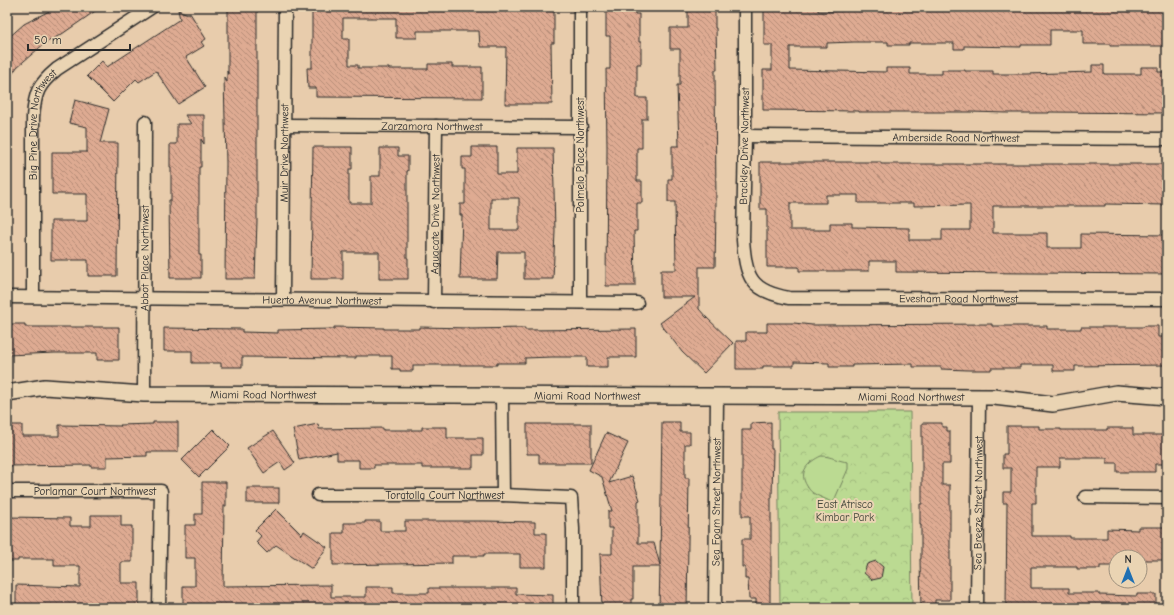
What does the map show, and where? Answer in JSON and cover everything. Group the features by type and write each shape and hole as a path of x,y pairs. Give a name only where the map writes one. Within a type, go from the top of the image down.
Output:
{"street":[{"name":"Big Pine Drive Northwest","path":"32,297 33,118 34,102 38,91 43,81 57,69 152,7"},
{"name":"Muir Drive Northwest","path":"283,299 285,7"},
{"name":"Polmelo Place Northwest","path":"580,7 580,302"},
{"name":"Brackley Drive Northwest","path":"745,7 742,240 747,270 754,283"},
{"name":"Abbot Place Northwest","path":"144,394 145,122"},
{"name":"Zarzamora Northwest","path":"284,125 581,127"},
{"name":"Aguacate Drive Northwest","path":"434,302 436,126"},
{"name":"Amberside Road Northwest","path":"744,136 1167,139"},
{"name":"Evesham Road Northwest","path":"754,283 766,292 790,298 1167,299"},
{"name":"Huerto Avenue Northwest","path":"7,297 636,303"},
{"name":"Miami Road Northwest","path":"7,393 45,387 144,394 994,397 1053,404 1116,393 1167,397"},
{"path":"502,396 503,495"},
{"name":"Sea Foam Street Northwest","path":"715,608 717,396"},
{"name":"Sea Breeze Street Northwest","path":"977,608 979,398"},
{"name":"Porlamar Court Northwest","path":"7,491 161,491 159,608"},
{"name":"Toratolla Court Northwest","path":"318,495 503,495 571,498 573,529 573,608"},
{"path":"1085,496 1167,498"}],"green space":[{"name":"East Atrisco Kimbar Park","path":"778,412 910,412 912,608 780,608"},
{"path":"821,456 848,462 848,469 833,503 812,492 804,481 804,472 808,464"}],"building":[{"path":"57,7 101,7 62,34 45,43 17,67 7,82 7,39 24,24"},
{"path":"228,7 257,7 257,221 255,279 225,279 226,163 224,77 227,82"},
{"path":"312,7 554,7 554,43 551,43 552,104 505,104 506,47 480,47 479,31 417,31 417,38 396,38 396,18 343,18 343,39 349,39 349,65 358,65 358,68 389,69 428,69 428,64 452,64 452,67 482,67 482,98 316,97 316,88 308,88 307,68 312,68"},
{"path":"606,7 635,7 635,14 639,14 641,64 637,64 637,98 647,98 647,119 642,119 642,148 637,148 637,181 642,181 642,203 637,203 637,231 634,231 635,286 606,286 606,69 610,69 610,36 606,36"},
{"path":"688,7 715,7 716,28 715,267 699,267 699,309 733,343 704,373 682,352 660,323 695,297 661,297 661,270 676,270 675,202 668,202 668,179 672,179 672,146 679,146 677,85 680,85 680,49 670,49 670,28 688,28"},
{"path":"764,7 818,7 818,11 843,11 843,7 1167,7 1167,46 1110,46 1110,44 1083,44 1083,30 1050,30 1050,45 1021,45 1021,47 964,46 964,49 954,49 954,43 909,43 909,45 888,45 888,42 827,43 827,47 790,47 790,70 886,72 886,68 910,68 910,74 942,74 942,70 965,70 993,71 993,74 1026,74 1092,72 1092,65 1104,65 1104,74 1141,74 1141,67 1158,67 1158,72 1167,72 1167,113 859,112 763,110 763,70 772,70 772,45 764,45"},
{"path":"178,10 188,14 190,13 206,39 201,42 204,46 186,57 205,87 178,104 156,71 139,82 136,79 113,102 87,76 102,61 107,67 180,19"},
{"path":"75,100 109,109 100,143 118,143 117,276 88,276 88,260 51,260 51,221 87,221 87,194 52,194 52,152 87,152 87,127 69,123"},
{"path":"185,115 204,115 204,144 201,139 201,167 199,167 199,255 201,255 201,278 170,278 170,144 177,144 177,124 191,124"},
{"path":"313,147 352,147 352,169 349,169 349,203 371,203 371,176 380,176 380,148 398,148 398,156 408,156 408,279 379,279 379,252 343,252 343,279 311,279"},
{"path":"472,147 497,147 497,174 517,174 517,148 553,148 555,231 553,279 524,279 524,252 498,252 497,279 460,279 462,215 460,215 460,204 465,204 465,169 462,169 462,157 472,157","holes":["491,198 519,198 519,230 491,230"]},
{"path":"760,162 881,162 881,164 1167,164 1167,205 1105,204 1105,206 993,206 993,233 1047,233 1047,248 1081,248 1081,234 1167,235 1167,274 896,272 896,261 869,261 869,271 799,271 799,267 767,267 767,209 760,209","holes":["826,195 858,195 858,203 914,203 914,206 970,205 970,230 942,230 942,240 909,240 909,228 852,227 852,223 830,223 830,230 790,230 790,203 826,203"]},
{"path":"767,323 812,325 992,324 992,326 1047,326 1047,329 1158,326 1158,337 1167,337 1167,365 1075,366 1075,371 1053,371 1053,365 1020,365 1020,368 969,370 941,369 941,367 913,367 913,364 829,367 829,363 794,362 794,366 763,366 763,369 736,369 736,341 746,341 746,332 767,332"},
{"path":"7,324 25,324 25,327 119,327 119,360 97,360 97,353 7,355"},
{"path":"334,327 384,329 420,329 420,327 469,329 525,328 525,330 636,329 636,357 608,357 608,367 587,367 587,357 552,357 525,358 525,363 497,363 497,365 413,365 413,371 400,371 400,369 392,369 392,356 356,356 356,358 242,357 242,367 221,367 221,363 192,363 192,351 164,351 164,328 242,329 242,332 278,333 278,330 334,329"},
{"path":"153,422 178,422 178,452 147,452 147,456 107,457 107,467 91,467 91,465 7,466 7,425 22,425 22,436 59,436 59,425 121,426 120,425 153,424"},
{"path":"662,422 680,422 680,432 690,432 690,444 685,444 685,478 689,478 687,608 659,608 660,567 633,567 633,599 631,599 631,608 602,608 600,554 612,554 612,528 608,528 608,511 612,511 602,477 589,470 606,433 628,443 609,483 632,476 640,500 638,501 638,543 654,543 660,565"},
{"path":"771,422 771,449 773,449 770,607 756,607 756,599 749,599 748,579 745,579 745,567 742,567 742,539 750,539 750,516 742,516 742,430 751,430 751,423"},
{"path":"922,423 942,423 942,427 947,427 947,431 950,431 950,464 942,464 942,485 950,485 950,600 935,600 935,608 921,608 920,504 922,504"},
{"path":"318,424 319,429 383,428 383,430 422,430 422,427 447,427 447,438 483,438 483,455 473,455 473,468 422,468 422,465 374,465 374,468 359,468 359,460 337,460 337,452 299,460 293,429"},
{"path":"527,424 591,424 591,463 539,463 539,454 527,454"},
{"path":"1007,426 1039,426 1039,429 1061,430 1107,430 1107,428 1133,428 1133,435 1165,435 1165,464 1155,464 1155,472 1117,472 1117,463 1107,463 1107,458 1060,458 1060,467 1036,467 1036,503 1032,503 1032,536 1107,538 1107,529 1138,530 1138,527 1167,527 1167,560 1148,560 1148,549 1108,549 1108,566 1100,566 1100,569 1077,569 1077,567 1031,567 1031,588 1069,588 1069,593 1099,593 1099,595 1137,596 1137,594 1156,594 1156,608 1006,608 1007,503 1003,503 1003,492 1011,492 1011,468 1003,468 1003,454 1007,454"},
{"path":"213,429 230,446 199,477 182,460"},
{"path":"273,431 295,463 285,470 280,462 264,473 247,448"},
{"path":"202,482 226,482 226,506 224,506 223,586 331,585 331,597 366,597 366,587 393,587 393,593 429,593 429,588 516,588 516,594 553,595 553,608 183,608 183,586 195,586 195,558 185,558 185,525 195,525 195,514 202,514"},
{"path":"247,488 279,488 279,503 247,503"},
{"path":"276,509 302,535 304,531 327,547 312,569 276,545 267,553 256,542 261,536 255,530"},
{"path":"91,515 121,515 121,526 132,526 132,562 121,562 121,583 139,583 139,608 16,608 16,585 80,587 80,566 54,566 54,559 18,559 18,561 7,561 7,517 70,518 70,526 91,526"},
{"path":"365,521 380,521 380,531 405,531 405,521 535,522 535,533 546,533 546,567 520,567 520,554 452,556 452,563 333,565 333,533 344,533 344,523 365,523"},
{"path":"876,561 883,567 881,578 872,580 864,573 867,564"}]}
